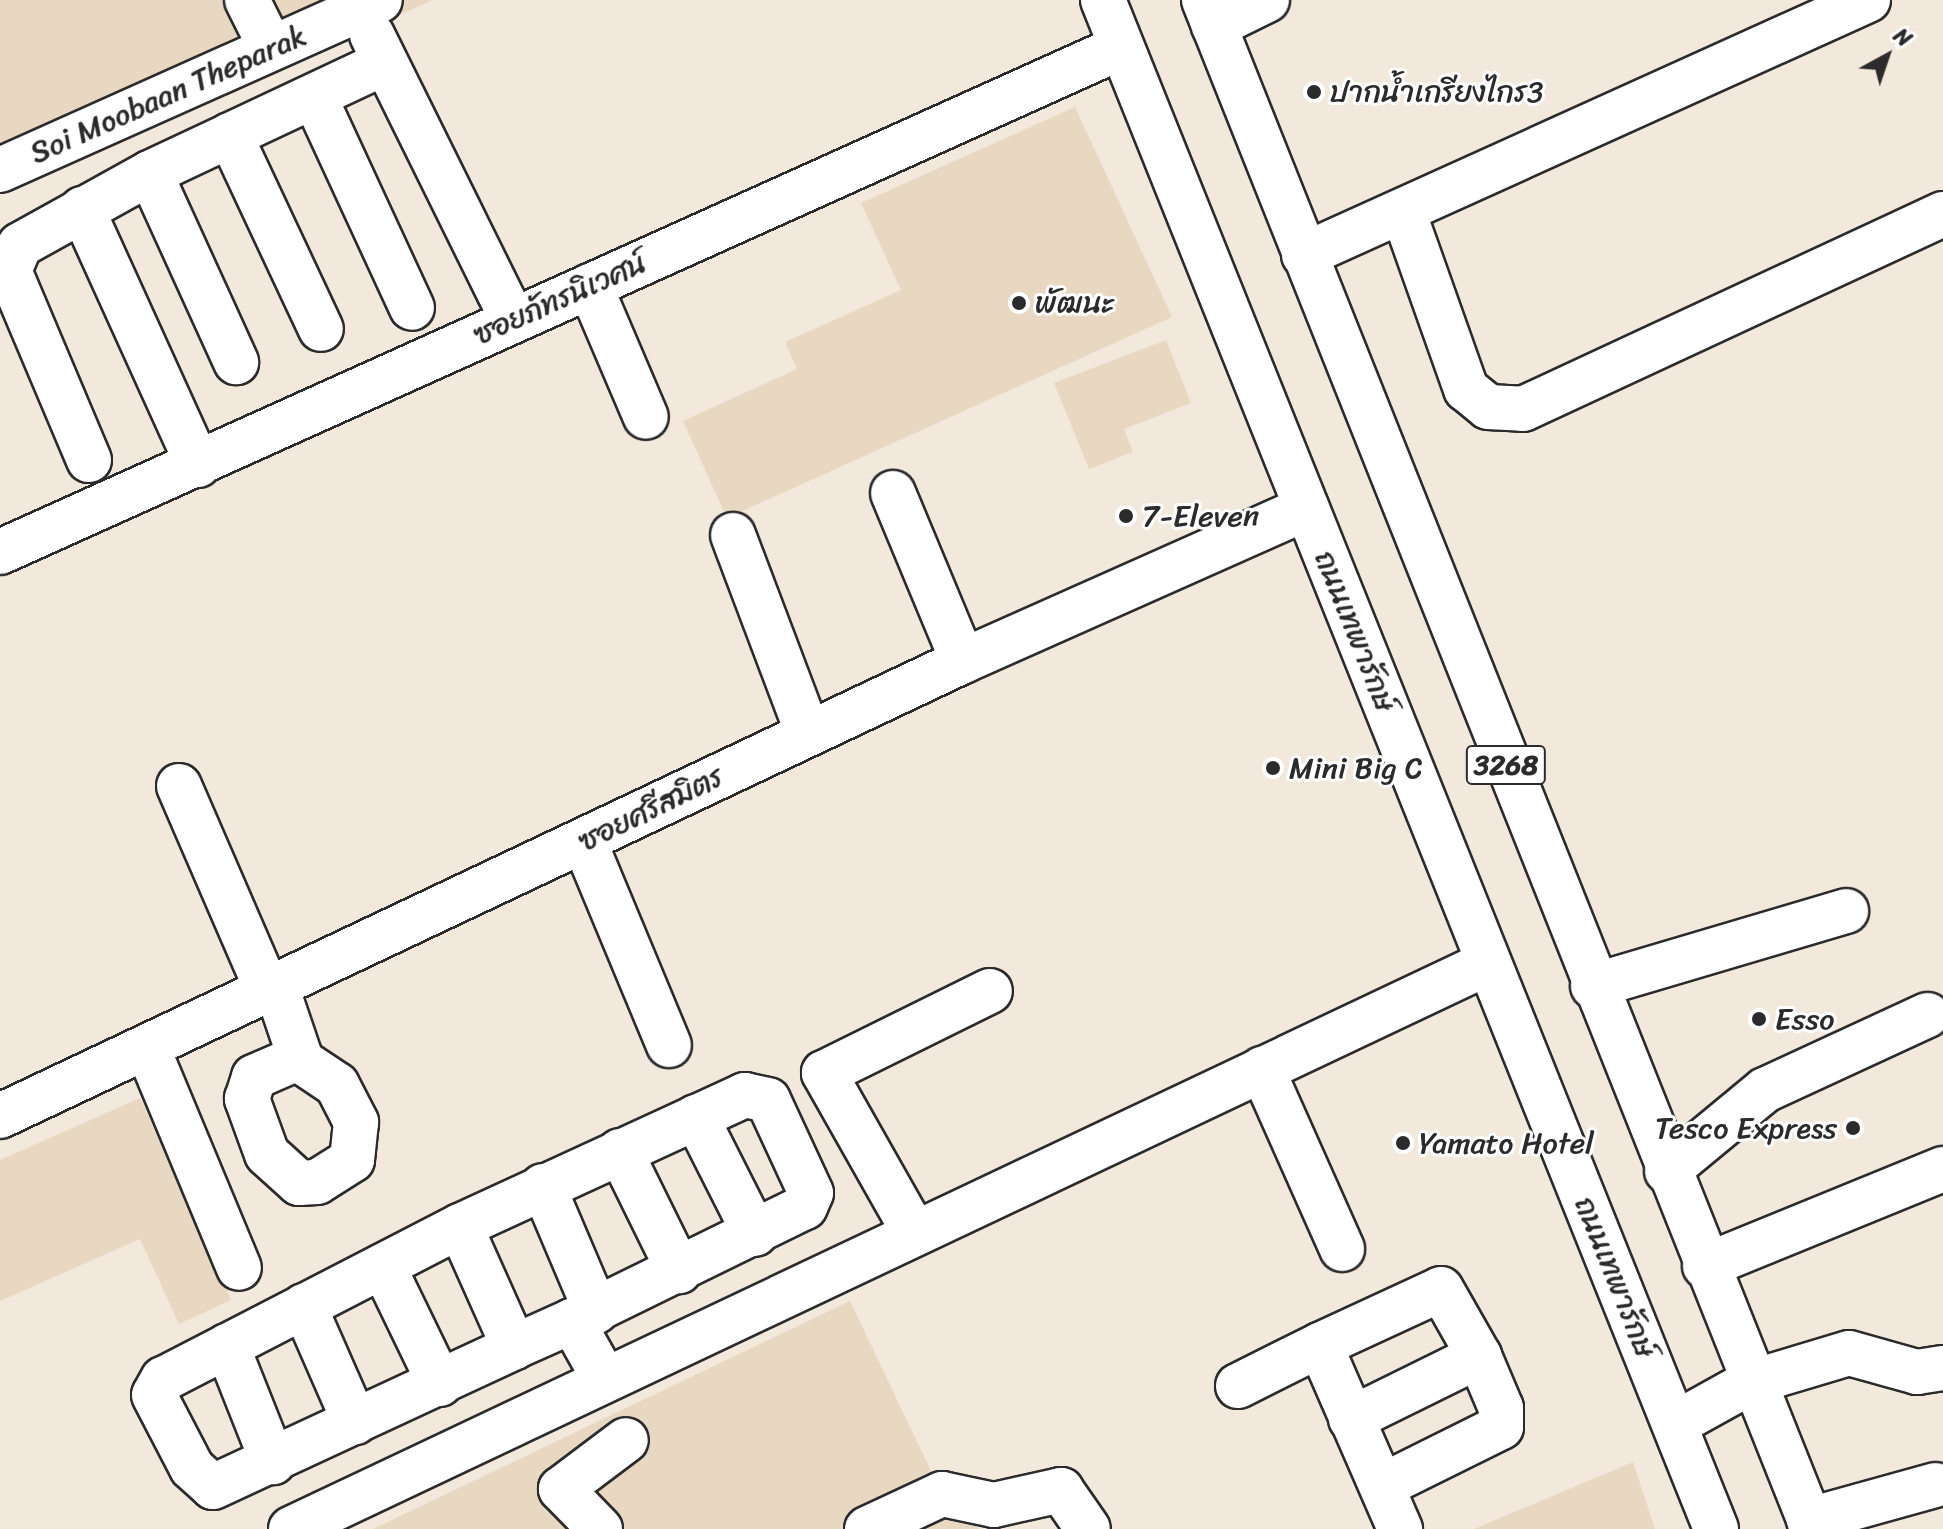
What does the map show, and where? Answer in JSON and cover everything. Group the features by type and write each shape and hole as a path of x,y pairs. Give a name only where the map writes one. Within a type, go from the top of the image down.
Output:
{"street":[{"path":"247,0 270,46"},
{"name":"ถนนเทพารักษ์","path":"1103,0 1716,1529"},
{"path":"1209,13 1267,0"},
{"path":"1304,255 1868,0"},
{"path":"369,4 384,63 513,320"},
{"name":"Soi Moobaan Theparak","path":"0,170 369,4"},
{"name":"3268","path":"1209,13 1749,1383 1811,1524"},
{"name":"ซอยภัทรนิเวศน์","path":"0,552 1121,47"},
{"path":"89,460 9,271 29,236 150,173 384,63"},
{"path":"315,98 412,308"},
{"path":"230,135 321,329"},
{"path":"150,173 236,362"},
{"path":"82,209 198,465"},
{"path":"1403,211 1466,389 1488,407 1523,409 1943,214"},
{"path":"590,286 646,417"},
{"path":"893,493 963,661"},
{"name":"ซอยศรีสมิตร","path":"1,1113 273,991 963,661 1306,508"},
{"path":"733,535 808,733"},
{"path":"179,786 300,1057"},
{"path":"584,841 669,1045"},
{"path":"1593,986 1846,911"},
{"path":"291,1529 604,1378 1488,963"},
{"path":"914,1232 824,1073 990,991"},
{"path":"1667,1171 1765,1090 1927,1015"},
{"path":"147,1047 239,1268"},
{"path":"1262,1069 1342,1249"},
{"path":"745,1095 768,1100 811,1193 805,1207 679,1271 273,1462 213,1487 205,1484 154,1395 163,1379 460,1226 620,1151 745,1095"},
{"path":"696,1117 755,1234"},
{"path":"620,1151 679,1271"},
{"path":"1705,1266 1943,1169"},
{"path":"543,1186 604,1378"},
{"path":"460,1226 514,1347"},
{"path":"383,1266 440,1384"},
{"path":"1238,1386 1441,1289 1479,1356 1501,1408 1501,1427 1382,1486"},
{"path":"304,1306 355,1422"},
{"path":"1320,1345 1400,1529"},
{"path":"227,1346 273,1462"},
{"path":"1675,1424 1749,1383 1818,1356 1849,1353 1917,1372 1943,1368"},
{"path":"1351,1419 1479,1356"},
{"path":"600,1529 561,1489 626,1440"},
{"path":"1811,1524 1935,1485"},
{"path":"867,1529 942,1494 994,1505 1067,1491 1088,1529"},
{"path":"998,1529 1029,1499"}],"shaded area":[{"path":"0,0 433,0 0,191"},
{"name":"พัฒนะ","path":"1075,107 1172,317 727,518 683,421 797,369 785,342 901,290 861,203"},
{"path":"1166,340 1191,403 1124,429 1133,452 1089,469 1054,383"},
{"path":"140,1098 231,1300 179,1324 140,1239 0,1301 0,1160"},
{"path":"850,1301 942,1494 979,1529 373,1529"},
{"path":"1633,1462 1655,1529 1474,1529"}],"place":[{"name":"ปากน้ำเกรียงไกร3","path":"1314,92"},
{"name":"พัฒนะ","path":"1019,303"},
{"name":"7-Eleven","path":"1126,516"},
{"name":"Mini Big C","path":"1273,768"},
{"name":"Esso","path":"1759,1019"},
{"name":"Tesco Express","path":"1853,1128"},
{"name":"Yamato Hotel","path":"1403,1143"}]}
